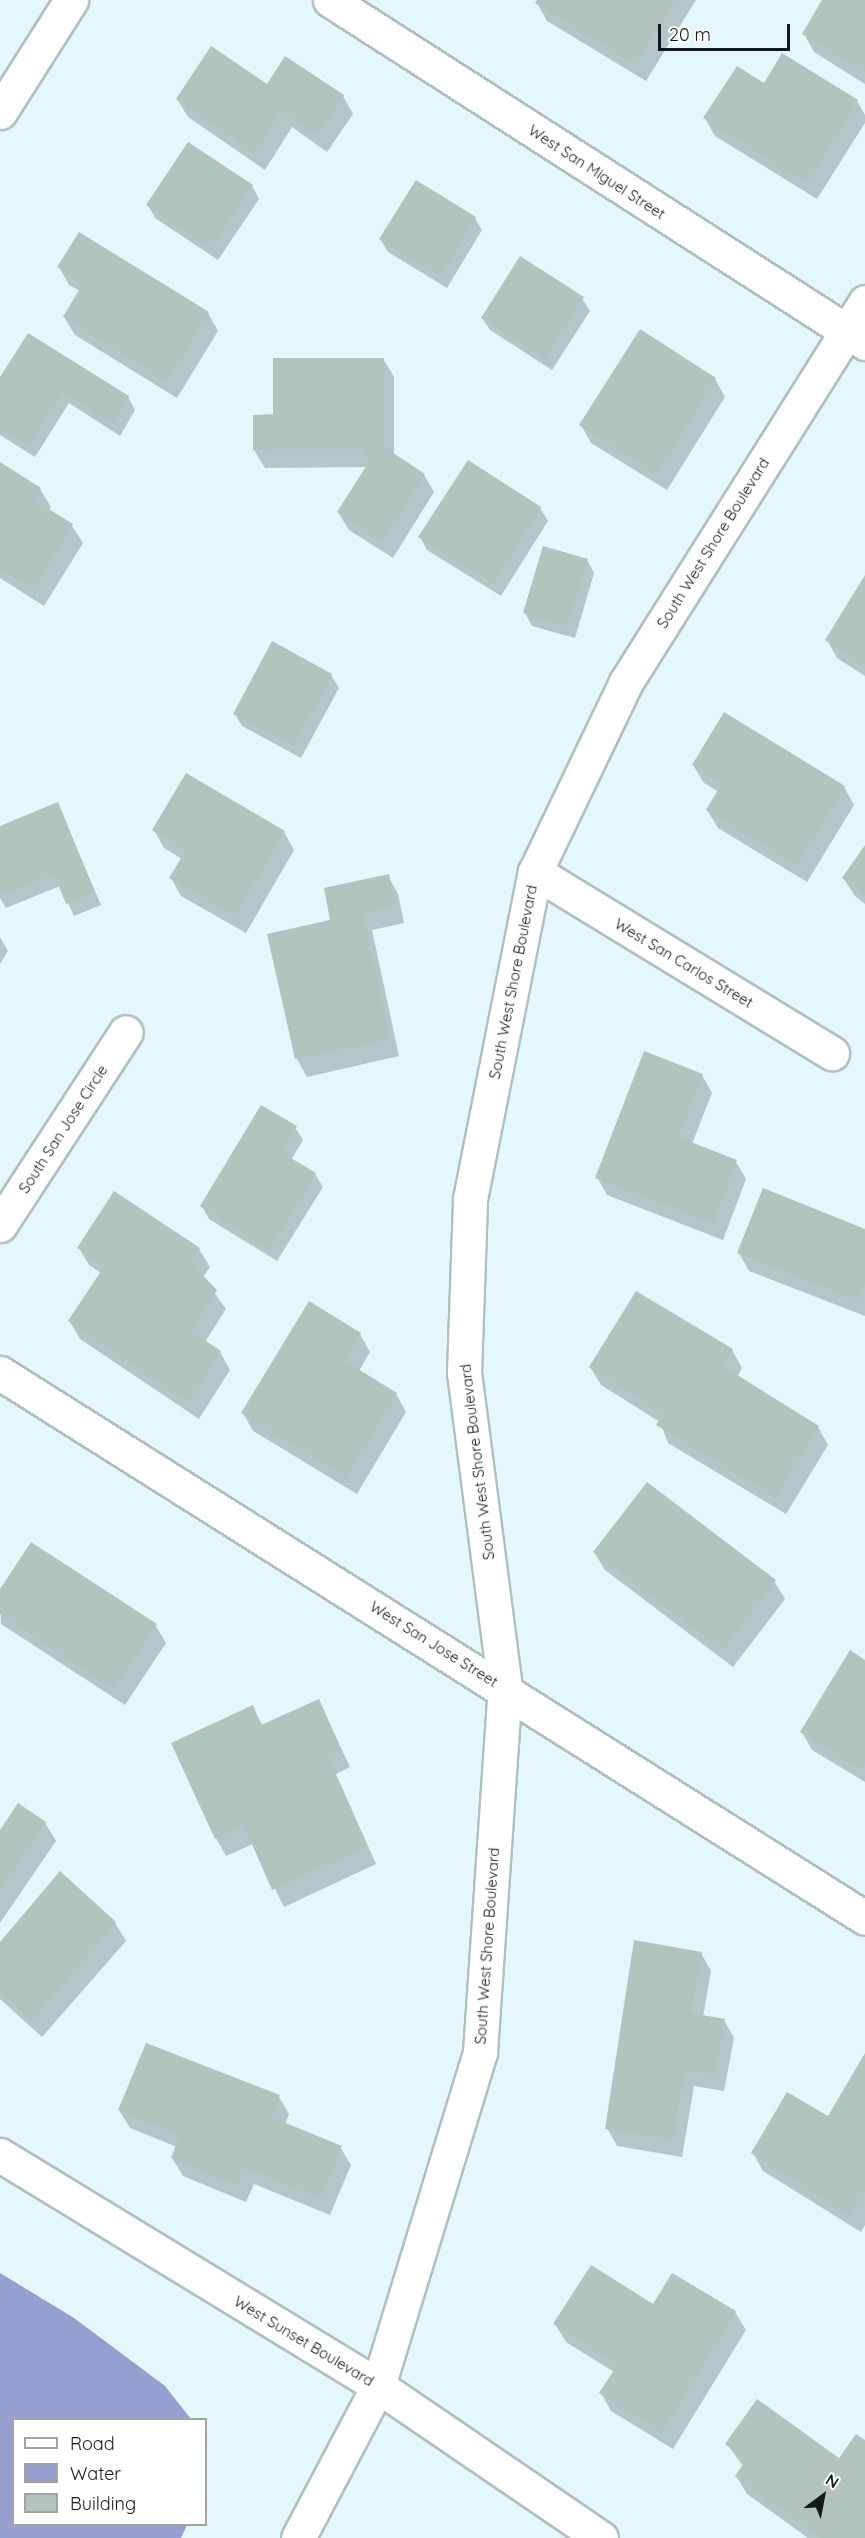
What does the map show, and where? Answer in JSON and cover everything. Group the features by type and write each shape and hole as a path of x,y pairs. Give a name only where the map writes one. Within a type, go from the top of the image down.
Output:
{"street":[{"path":"0,112 71,0"},
{"name":"West San Miguel Street","path":"330,0 856,337"},
{"name":"South West Shore Boulevard","path":"298,2538 378,2386 480,2052 505,1688 464,1373 469,1210 535,872 626,682 856,337 865,302"},
{"name":"West San Carlos Street","path":"535,872 832,1053"},
{"name":"South San Jose Circle","path":"0,1225 126,1032"},
{"name":"West San Jose Street","path":"0,1373 505,1688 865,1918"},
{"name":"West Sunset Boulevard","path":"0,2155 378,2386 601,2538"}],"water":[{"path":"0,2273 74,2318 165,2386 190,2418 12,2418 12,2526 187,2526 181,2538 0,2538"}],"building":[{"path":"537,0 675,0 635,64 535,3"},
{"path":"822,0 865,0 865,73 802,34"},
{"path":"211,46 267,84 285,56 344,95 317,135 281,110 254,153 176,99"},
{"path":"782,53 858,100 807,183 703,118 737,66 764,83"},
{"path":"188,142 253,185 211,248 146,205"},
{"path":"416,180 476,217 440,277 379,239"},
{"path":"79,232 209,312 167,381 63,317 83,283 57,267"},
{"path":"520,256 584,297 545,359 481,318"},
{"path":"640,329 716,378 657,474 579,425"},
{"path":"28,333 129,396 113,424 62,391 28,446 0,428 0,377"},
{"path":"273,358 384,358 384,447 425,474 382,541 337,512 370,460 362,449 253,450 253,415 273,414"},
{"path":"468,460 541,507 493,584 418,537"},
{"path":"0,462 41,488 34,500 73,524 33,589 0,568"},
{"path":"543,546 588,559 568,626 523,613"},
{"path":"865,575 865,666 825,640"},
{"path":"272,641 332,674 294,746 233,714"},
{"path":"724,712 845,786 797,865 706,810 722,783 692,765"},
{"path":"186,773 285,831 235,916 169,878 186,850 152,830"},
{"path":"58,802 95,892 66,904 54,874 0,895 0,826"},
{"path":"865,845 865,895 842,878"},
{"path":"389,874 395,905 363,913 390,1039 295,1059 267,934 330,920 324,888"},
{"path":"644,1051 703,1074 678,1137 737,1160 713,1223 595,1178"},
{"path":"261,1105 297,1126 281,1152 316,1173 269,1250 200,1206"},
{"path":"763,1188 865,1229 865,1283 858,1300 737,1253"},
{"path":"114,1191 200,1248 191,1263 217,1290 191,1331 221,1351 189,1402 68,1321 105,1265 77,1248"},
{"path":"636,1291 733,1349 723,1366 819,1426 775,1497 656,1425 663,1414 589,1367"},
{"path":"309,1301 361,1333 345,1361 397,1393 346,1477 241,1413"},
{"path":"647,1482 776,1580 722,1650 593,1552"},
{"path":"31,1542 157,1624 114,1689 0,1614 0,1589"},
{"path":"850,1650 865,1660 865,1762 861,1769 800,1732"},
{"path":"319,1699 341,1749 327,1755 367,1846 272,1890 244,1826 215,1839 171,1743 253,1705 261,1725"},
{"path":"18,1803 46,1822 0,1891 0,1830"},
{"path":"60,1871 116,1922 31,2021 0,1992 0,1942"},
{"path":"634,1940 702,1952 691,2013 725,2019 715,2074 685,2069 672,2139 605,2129"},
{"path":"146,2043 280,2095 271,2117 342,2146 320,2198 244,2167 236,2185 171,2158 180,2135 118,2110"},
{"path":"865,2053 865,2191 850,2215 751,2153 787,2092 828,2116"},
{"path":"591,2265 653,2304 672,2273 736,2311 662,2432 599,2393 618,2364 553,2324"},
{"path":"757,2399 839,2458 856,2434 865,2440 865,2538 821,2538 735,2476 746,2460 725,2444"}]}
